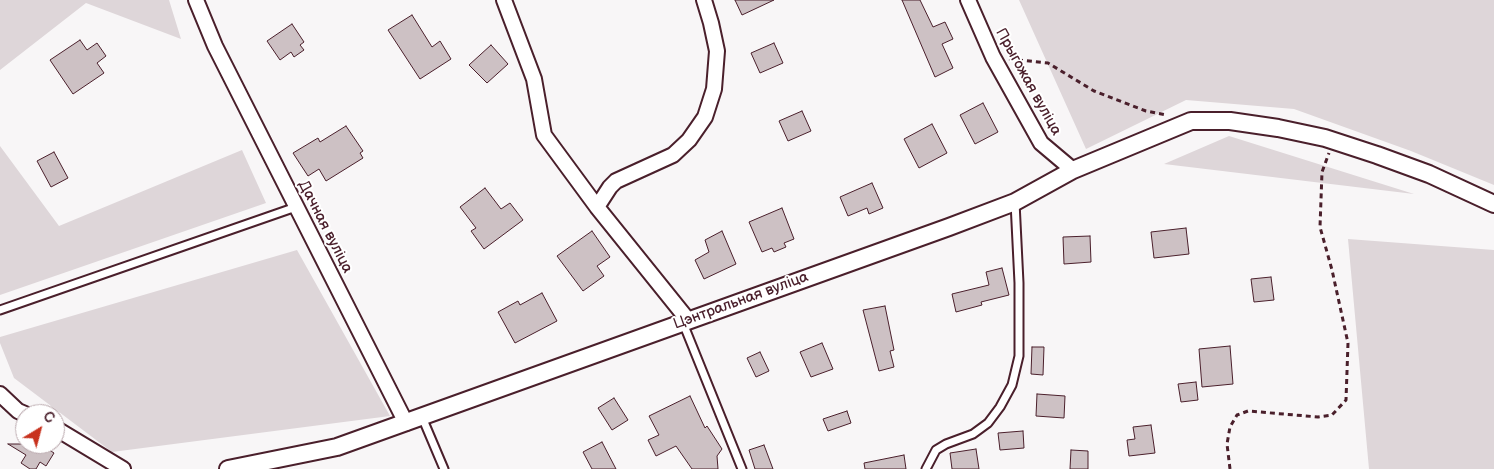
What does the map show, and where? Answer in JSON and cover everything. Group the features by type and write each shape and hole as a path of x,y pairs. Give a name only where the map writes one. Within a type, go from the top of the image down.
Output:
{"street":[{"name":"Дачная вуліца","path":"196,0 215,46 406,423"},
{"path":"504,0 534,79 544,135 685,321"},
{"path":"597,207 616,181 673,155 689,140 705,117 714,89 717,51 704,0"},
{"name":"Прыгожая вуліца","path":"968,0 993,57 1041,143 1073,170"},
{"path":"1191,121 1230,121 1278,128 1333,141 1429,174 1494,204"},
{"name":"Цэнтральная вуліца","path":"228,469 337,447 406,423 1015,202 1073,170 1191,121"},
{"path":"0,394 15,408"},
{"path":"65,434 123,469"}],"lane":[{"path":"926,469 936,450 972,434 988,422 1000,407 1012,385 1019,356 1019,283 1015,202"},
{"path":"0,310 296,207"},
{"path":"685,321 742,469"},
{"path":"422,417 444,469"}],"path":[{"path":"993,57 1048,63 1094,91 1146,110 1191,121"},
{"path":"1230,469 1227,444 1230,426 1237,415 1248,412 1318,417 1332,414 1346,400 1348,343 1332,270 1320,227 1322,172 1333,141"}],"shaded area":[{"path":"0,0 169,0 181,39 86,3 0,70"},
{"path":"1019,0 1494,0 1494,185 1411,151 1294,109 1186,100 1086,149"},
{"path":"1229,136 1414,194 1164,164"},
{"path":"0,146 59,226 242,150 266,203 0,295"},
{"path":"1348,239 1494,250 1494,469 1369,469"},
{"path":"297,250 390,416 112,452 65,417 65,404 48,404 14,378 0,343 0,337"}],"building":[{"path":"735,0 774,0 742,15"},
{"path":"902,0 920,0 933,27 945,22 953,39 942,44 953,68 935,77"},
{"path":"412,15 432,47 440,41 451,59 420,79 388,30"},
{"path":"292,24 304,42 300,45 304,50 294,57 291,52 280,60 267,41"},
{"path":"80,40 87,50 97,43 106,56 97,63 104,73 73,94 50,60"},
{"path":"774,43 783,63 760,73 751,53"},
{"path":"491,45 508,64 487,83 469,65"},
{"path":"983,103 998,132 975,144 960,115"},
{"path":"802,111 811,131 788,141 779,121"},
{"path":"932,124 947,153 919,168 904,139"},
{"path":"346,126 363,151 360,153 363,158 326,181 319,169 308,176 293,153 318,138 320,142"},
{"path":"54,152 68,178 51,187 37,161"},
{"path":"872,183 883,208 869,214 867,208 848,216 840,197"},
{"path":"485,188 501,209 510,203 523,220 484,249 471,231 476,228 460,207"},
{"path":"782,208 794,239 784,243 786,247 774,252 772,248 762,252 749,222"},
{"path":"1186,228 1189,254 1154,258 1151,232"},
{"path":"592,231 610,257 597,266 604,276 583,291 557,256"},
{"path":"722,231 736,264 704,279 695,260 709,252 705,240"},
{"path":"1090,236 1091,262 1064,264 1063,237"},
{"path":"1002,268 1009,295 981,302 982,305 956,312 952,294 989,285 986,272"},
{"path":"1271,277 1274,300 1254,302 1251,279"},
{"path":"542,293 557,321 515,343 498,312 518,301 520,305"},
{"path":"885,306 894,350 890,351 894,367 879,371 863,310"},
{"path":"822,343 833,369 811,377 800,352"},
{"path":"1230,346 1233,384 1202,387 1199,349"},
{"path":"1032,347 1044,347 1043,375 1031,374"},
{"path":"760,352 769,371 756,377 747,358"},
{"path":"1196,382 1198,400 1181,402 1178,384"},
{"path":"1037,394 1065,396 1064,418 1036,416"},
{"path":"690,396 705,428 707,426 722,449 717,456 718,469 692,469 676,446 656,456 648,440 659,435 649,416"},
{"path":"614,398 628,420 612,430 598,408"},
{"path":"847,411 851,423 828,431 823,419"},
{"path":"1151,425 1155,453 1129,456 1127,440 1135,439 1133,427"},
{"path":"1023,431 1024,448 1000,450 998,433"},
{"path":"602,442 616,469 592,469 583,452"},
{"path":"764,445 773,469 755,469 749,450"},
{"path":"976,449 979,469 952,469 950,453"},
{"path":"1071,450 1088,451 1088,469 1070,469"},
{"path":"24,454 53,454 46,466 40,462 36,469 30,469 21,463 26,455"},
{"path":"904,455 906,469 865,469 864,463"}]}
